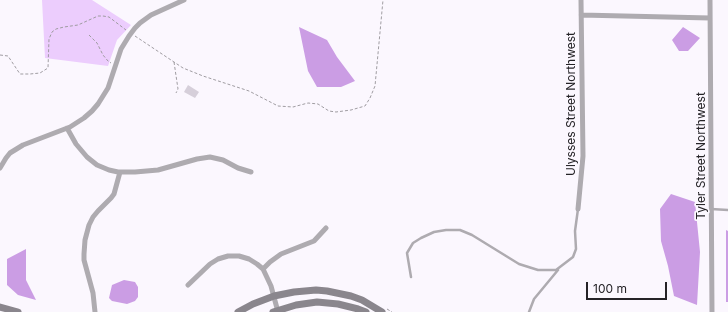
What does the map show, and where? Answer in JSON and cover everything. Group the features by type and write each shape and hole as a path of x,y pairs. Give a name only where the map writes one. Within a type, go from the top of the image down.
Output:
{"street":[{"path":"0,168 10,153 23,145 67,128 84,118 92,111 108,88 122,48 135,28 158,12 184,0"},
{"name":"Ulysses Street Northwest","path":"578,209 583,156 581,0"},
{"name":"Tyler Street Northwest","path":"710,0 712,312"},
{"path":"581,15 710,18"},
{"path":"67,128 83,153 92,162 109,170 120,172 158,170 197,159 210,157 223,160 238,168 250,172"},
{"path":"95,312 93,293 84,260 85,240 89,225 94,217 114,194 120,172"},
{"path":"263,269 281,254 314,241 326,228"},
{"path":"188,285 218,259 228,256 239,256 249,260 263,269 271,286 276,311 301,304 326,302 348,306 366,312"},
{"path":"238,312 253,304 274,296 306,291 327,291 351,296 362,300 382,312"},
{"path":"0,307 18,312"}],"lane":[{"path":"529,312 534,299 559,269 573,257 576,249 578,209"},
{"path":"711,209 728,210"},
{"path":"411,277 407,253 413,243 434,232 446,230 460,230 472,235 519,264 538,270 559,269"}],"path":[{"path":"133,35 183,68 249,91 278,106 293,107 308,103 318,104 329,111 336,112 351,110 365,106 375,86 383,0"},
{"path":"0,55 8,56 20,74 40,73 48,68 49,39 52,32 56,29 78,25 98,16 103,16 109,17 127,30"},
{"path":"89,35 97,43 103,56 108,61 116,65"},
{"path":"174,62 178,89 176,93"}],"shaded area":[{"path":"42,0 92,0 131,25 117,40 108,66 45,58"},
{"path":"299,27 327,40 337,57 355,81 341,87 317,87 308,71"},
{"path":"683,27 700,38 688,51 679,51 672,40"},
{"path":"671,194 695,202 700,252 697,305 674,296 661,241 660,209"},
{"path":"726,230 728,231 728,302 726,302"},
{"path":"26,249 26,280 36,300 18,295 7,285 7,259"},
{"path":"124,280 135,282 138,287 138,297 135,301 127,304 112,301 109,298 112,285"}],"building":[{"path":"188,85 199,92 195,98 184,92"}]}
